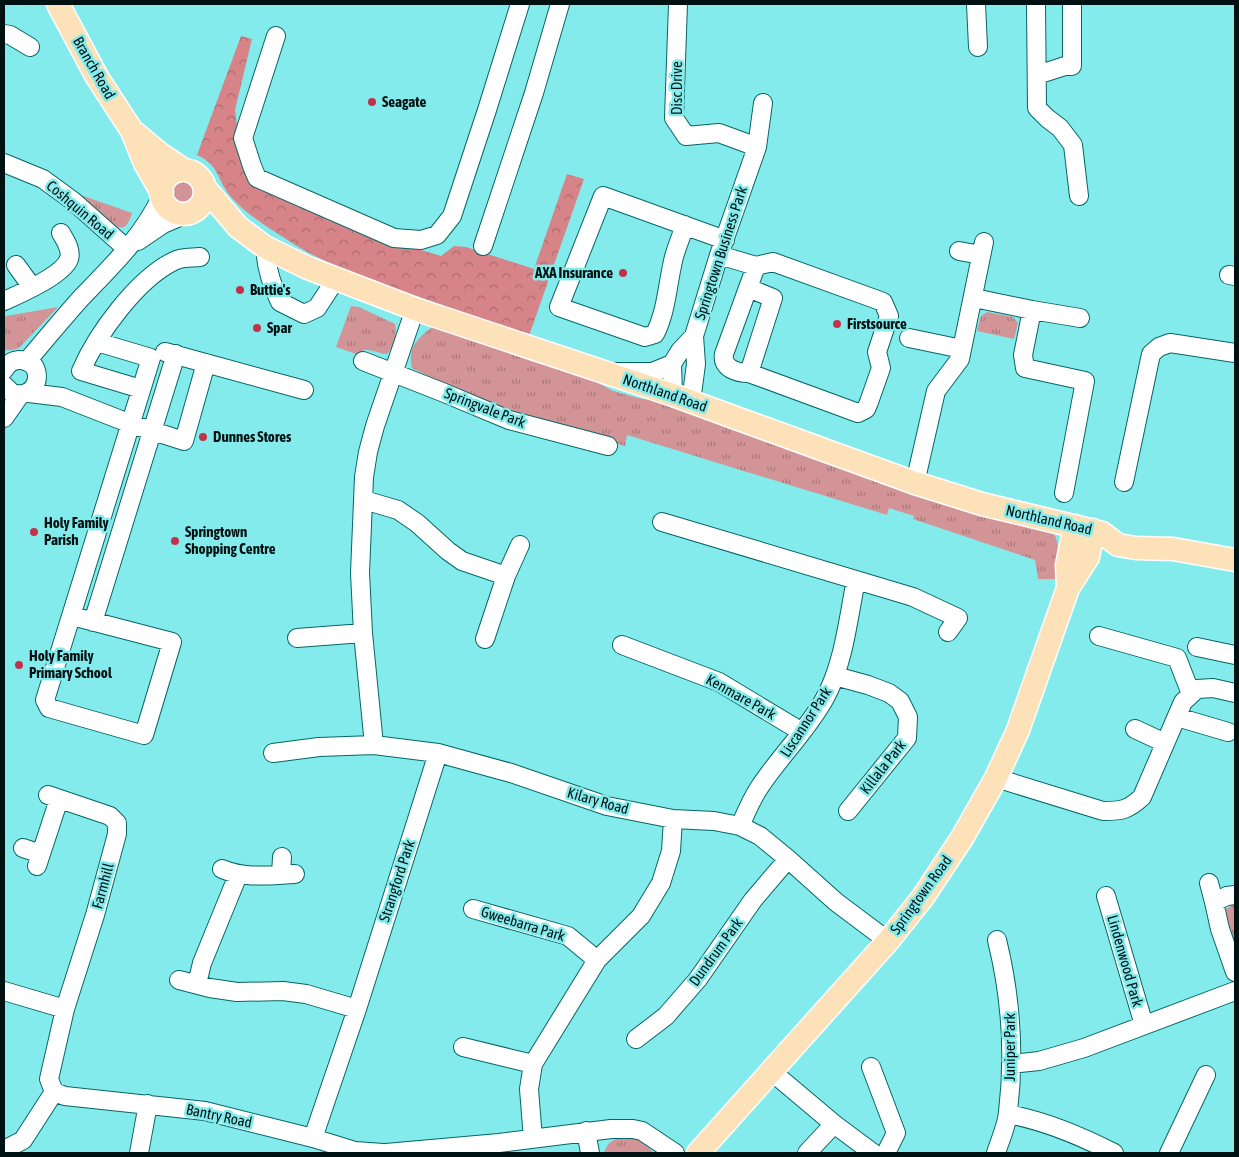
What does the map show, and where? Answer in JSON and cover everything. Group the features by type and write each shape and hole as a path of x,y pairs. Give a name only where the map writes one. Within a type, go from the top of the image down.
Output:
{"main road":[{"name":"Branch Road","path":"58,4 97,77 132,131 145,163 162,194"},
{"name":"Branch Road","path":"132,131 184,170"},
{"path":"184,170 198,175 205,188 203,202 189,213 172,211 166,206 162,194 166,180 177,171 184,170"},
{"name":"Northland Road","path":"205,188 238,227 265,247 308,268 415,309 682,399 915,483 982,504 1090,530 1118,545 1173,550 1235,560"},
{"name":"Northland Road","path":"189,213 238,227"},
{"name":"Springtown Road","path":"698,1153 888,941 923,897 947,860 996,778 1018,730 1068,588 1088,557 1090,530"}],"street":[{"path":"276,36 242,138 257,178 394,238 421,240 437,235 452,216 520,4"},
{"path":"483,246 534,93 560,4"},
{"name":"Disc Drive","path":"678,4 674,118 686,136 719,133 757,147"},
{"path":"976,4 978,47"},
{"path":"1036,4 1037,108 1046,118 1060,128 1073,145 1079,196"},
{"path":"1036,75 1065,66 1072,66 1072,4"},
{"path":"4,34 10,35 30,47"},
{"name":"Springtown Business Park","path":"682,399 696,364 694,336 722,247 757,147 764,103"},
{"name":"Coshquin Road","path":"4,163 43,179 129,247"},
{"path":"17,365 129,247 151,216 162,194"},
{"path":"685,225 672,266 667,299 655,334 646,337 558,307 603,196 685,225 756,266 773,262 883,302 889,316 877,352 881,368 866,409 858,412 749,373 742,373 725,365 723,360 756,266"},
{"path":"129,247 164,224 189,213"},
{"path":"4,301 58,273 69,258 69,247 62,233"},
{"path":"265,247 270,277 280,302 304,314 317,308 336,279"},
{"path":"915,483 936,391 960,359 983,249 959,251"},
{"path":"141,389 81,371 88,356 118,310 150,277 175,260 200,257"},
{"path":"16,265 32,288"},
{"path":"748,288 773,298 749,373"},
{"path":"974,298 1080,318"},
{"path":"374,745 363,633 360,573 364,477 368,452 415,309"},
{"path":"1032,310 1024,355 1024,368 1085,381 1064,493"},
{"path":"605,373 652,372 672,364 680,351 694,336"},
{"path":"909,338 962,349"},
{"path":"97,342 152,358"},
{"path":"1124,482 1151,354 1159,347 1170,343 1235,353"},
{"path":"72,616 172,642 144,735 50,708 45,700 152,358 160,351 176,354 304,390"},
{"path":"94,622 151,430 176,354"},
{"name":"Springvale Park","path":"363,361 509,420 608,446"},
{"path":"17,365 62,396 131,424 184,441 206,363"},
{"path":"672,364 682,399"},
{"path":"12,392 36,384 17,365"},
{"path":"12,392 62,396"},
{"path":"4,418 12,392"},
{"path":"364,500 398,510 417,523 462,561 506,576"},
{"path":"662,522 913,597 958,618 948,632"},
{"path":"485,639 506,576 520,545"},
{"name":"Liscannor Park","path":"740,826 746,810 760,787 802,732 824,699 840,659 856,580"},
{"path":"307,642 363,633"},
{"path":"1099,636 1178,658 1192,694"},
{"name":"Kenmare Park","path":"622,645 719,682 802,732"},
{"path":"1198,647 1235,654"},
{"name":"Killala Park","path":"834,676 889,693 900,702 908,717 908,738 848,812"},
{"path":"996,778 1103,811 1120,811 1132,807 1142,797 1183,702 1197,689 1213,688 1235,692"},
{"path":"1177,717 1228,732"},
{"path":"1135,729 1166,743"},
{"name":"Kilary Road","path":"273,753 318,747 374,745 438,753 511,772 607,806 673,818 714,821 740,826 760,836 836,902 888,941"},
{"name":"Strangford Park","path":"313,1138 357,1009 438,753"},
{"name":"Farmhill","path":"23,848 39,860 54,797 110,816 116,823 117,834 95,915 65,1009 50,1079 54,1092"},
{"path":"534,1139 529,1088 533,1064 596,960 641,916 661,883 671,851 673,818"},
{"path":"197,984 230,872 250,876 288,874 282,857"},
{"name":"Dundrum Park","path":"636,1039 666,1016 698,979 753,900 788,859"},
{"path":"1209,883 1220,930 1235,972"},
{"path":"1214,902 1227,896 1235,895"},
{"name":"Lindenwood Park","path":"1106,896 1144,1025"},
{"name":"Gweebarra Park","path":"473,908 568,936 596,960"},
{"name":"Juniper Park","path":"996,1153 1008,1114 1012,1064 1012,1019 1006,975 997,940"},
{"path":"179,980 237,992 306,994 357,1009"},
{"path":"4,991 65,1009"},
{"name":"Lindenwood Park","path":"1012,1064 1039,1061 1084,1048 1235,991"},
{"path":"462,1047 533,1064"},
{"path":"871,1067 896,1133 886,1153"},
{"path":"771,1071 834,1124 873,1153"},
{"path":"1168,1153 1206,1074"},
{"path":"4,1150 24,1140 54,1092"},
{"name":"Bantry Road","path":"54,1092 66,1096 205,1111 313,1138 355,1151 384,1153 443,1151 586,1131 633,1129 642,1132 676,1153"},
{"path":"139,1153 148,1104"},
{"path":"1008,1114 1063,1130 1114,1153"},
{"path":"807,1153 834,1124"},
{"path":"586,1131 590,1153"}],"green space":[{"path":"241,36 252,39 235,110 243,160 328,217 349,228 441,256 454,246 466,247 534,269 567,174 584,179 529,336 378,283 331,264 286,239 258,220 232,198 210,164 197,155"},
{"path":"183,180 192,183 195,192 192,201 183,204 174,201 171,192 174,183"},
{"path":"75,193 132,213 127,225 119,227 106,221"},
{"path":"351,306 359,307 395,324 395,340 387,354 363,350 362,356 336,347"},
{"path":"58,307 19,348 4,350 4,314 6,316"},
{"path":"987,312 1013,317 1018,323 1014,339 977,331 981,316"},
{"path":"434,326 578,372 613,391 662,402 1053,532 1058,549 1055,579 1038,579 1035,560 913,519 914,516 889,508 887,515 627,435 625,446 510,414 412,368 411,354 416,343 419,338"},
{"path":"1235,903 1235,956 1224,911"},
{"path":"622,1137 640,1140 653,1153 604,1153 610,1142"}],"place":[{"name":"Seagate","path":"372,102"},
{"name":"AXA Insurance","path":"623,273"},
{"name":"Buttie's","path":"240,290"},
{"name":"Firstsource","path":"837,324"},
{"name":"Spar","path":"257,328"},
{"name":"Dunnes Stores","path":"203,437"},
{"name":"Holy Family Parish","path":"34,532"},
{"name":"Springtown Shopping Centre","path":"175,541"},
{"name":"Holy Family Primary School","path":"19,665"}]}
